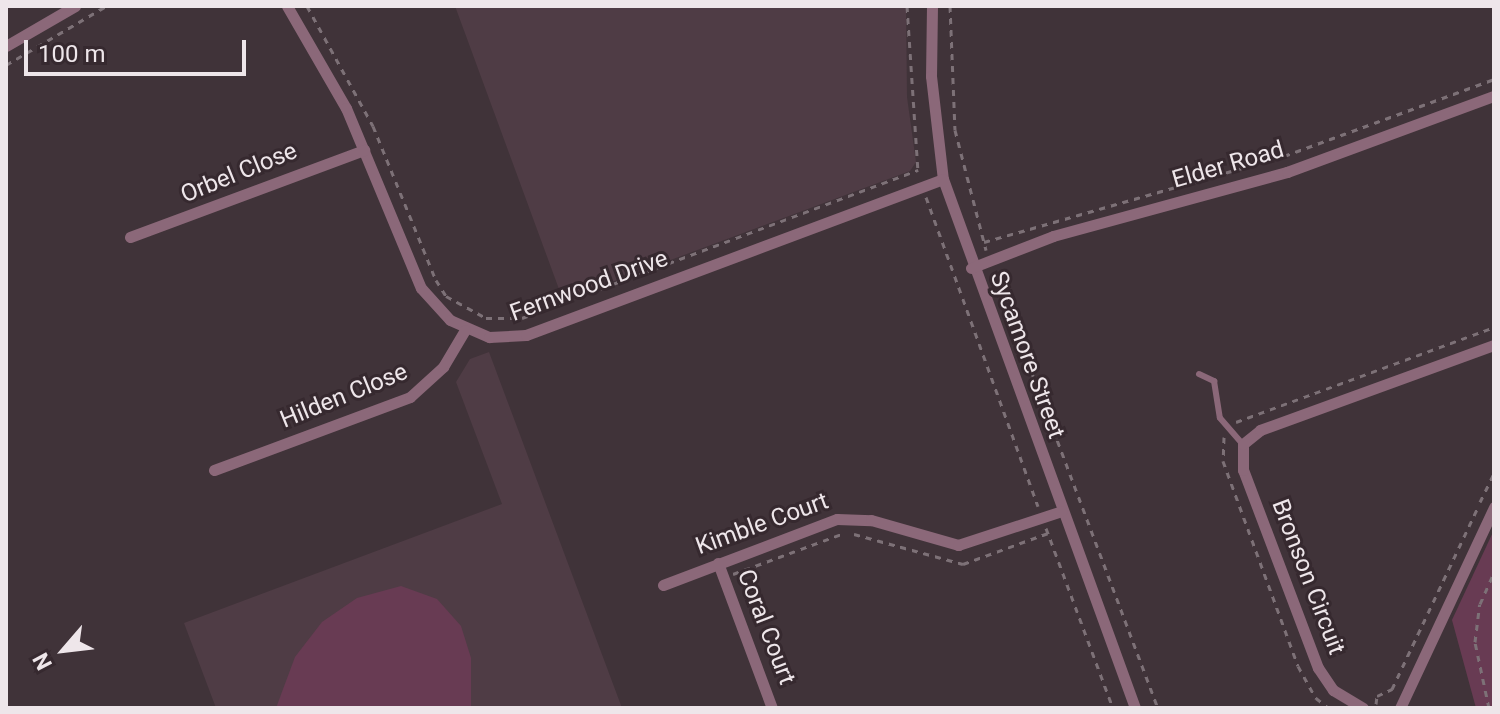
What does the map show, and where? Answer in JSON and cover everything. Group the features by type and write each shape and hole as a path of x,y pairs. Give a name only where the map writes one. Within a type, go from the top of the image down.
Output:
{"street":[{"path":"6,46 75,6"},
{"name":"Fernwood Drive","path":"287,6 364,150 421,288 437,309 465,330 497,338 526,335 943,179"},
{"name":"Sycamore Street","path":"932,6 932,89 943,179 971,268 1135,708"},
{"name":"Elder Road","path":"971,268 1053,236 1287,172 1494,96"},
{"name":"Orbel Close","path":"130,237 364,150"},
{"name":"Hilden Close","path":"214,470 410,397 443,367 465,330"},
{"path":"1243,444 1260,430 1494,345"},
{"name":"Bronson Circuit","path":"1243,444 1243,470 1318,668 1333,690 1363,708"},
{"path":"1400,708 1494,507"},
{"name":"Kimble Court","path":"663,585 849,517 958,545 1062,511"},
{"name":"Coral Court","path":"718,563 772,708"}],"lane":[{"path":"1199,374 1214,381 1215,403 1228,430 1243,444"}],"path":[{"path":"6,65 106,6"},
{"path":"307,6 373,126 436,280 446,296 486,318 522,318 918,170"},
{"path":"907,6 918,170 1113,708"},
{"path":"950,6 953,115 961,168 990,261 1158,708"},
{"path":"984,242 1284,156 1494,79"},
{"path":"1329,708 1302,675 1223,461 1228,430 1250,416 1494,327"},
{"path":"1375,708 1377,696 1392,689 1494,473"},
{"path":"724,578 841,534 963,564 1048,533"},
{"path":"1489,708 1475,642 1480,604 1494,573"}],"shaded area":[{"path":"455,6 906,6 907,97 916,162 910,171 563,300"},
{"path":"489,352 622,708 216,708 184,623 502,504 456,382 470,359"},
{"path":"1494,530 1494,708 1476,708 1452,620"},
{"path":"401,586 437,599 461,626 471,658 471,708 276,708 295,657 322,622 357,598"}]}
